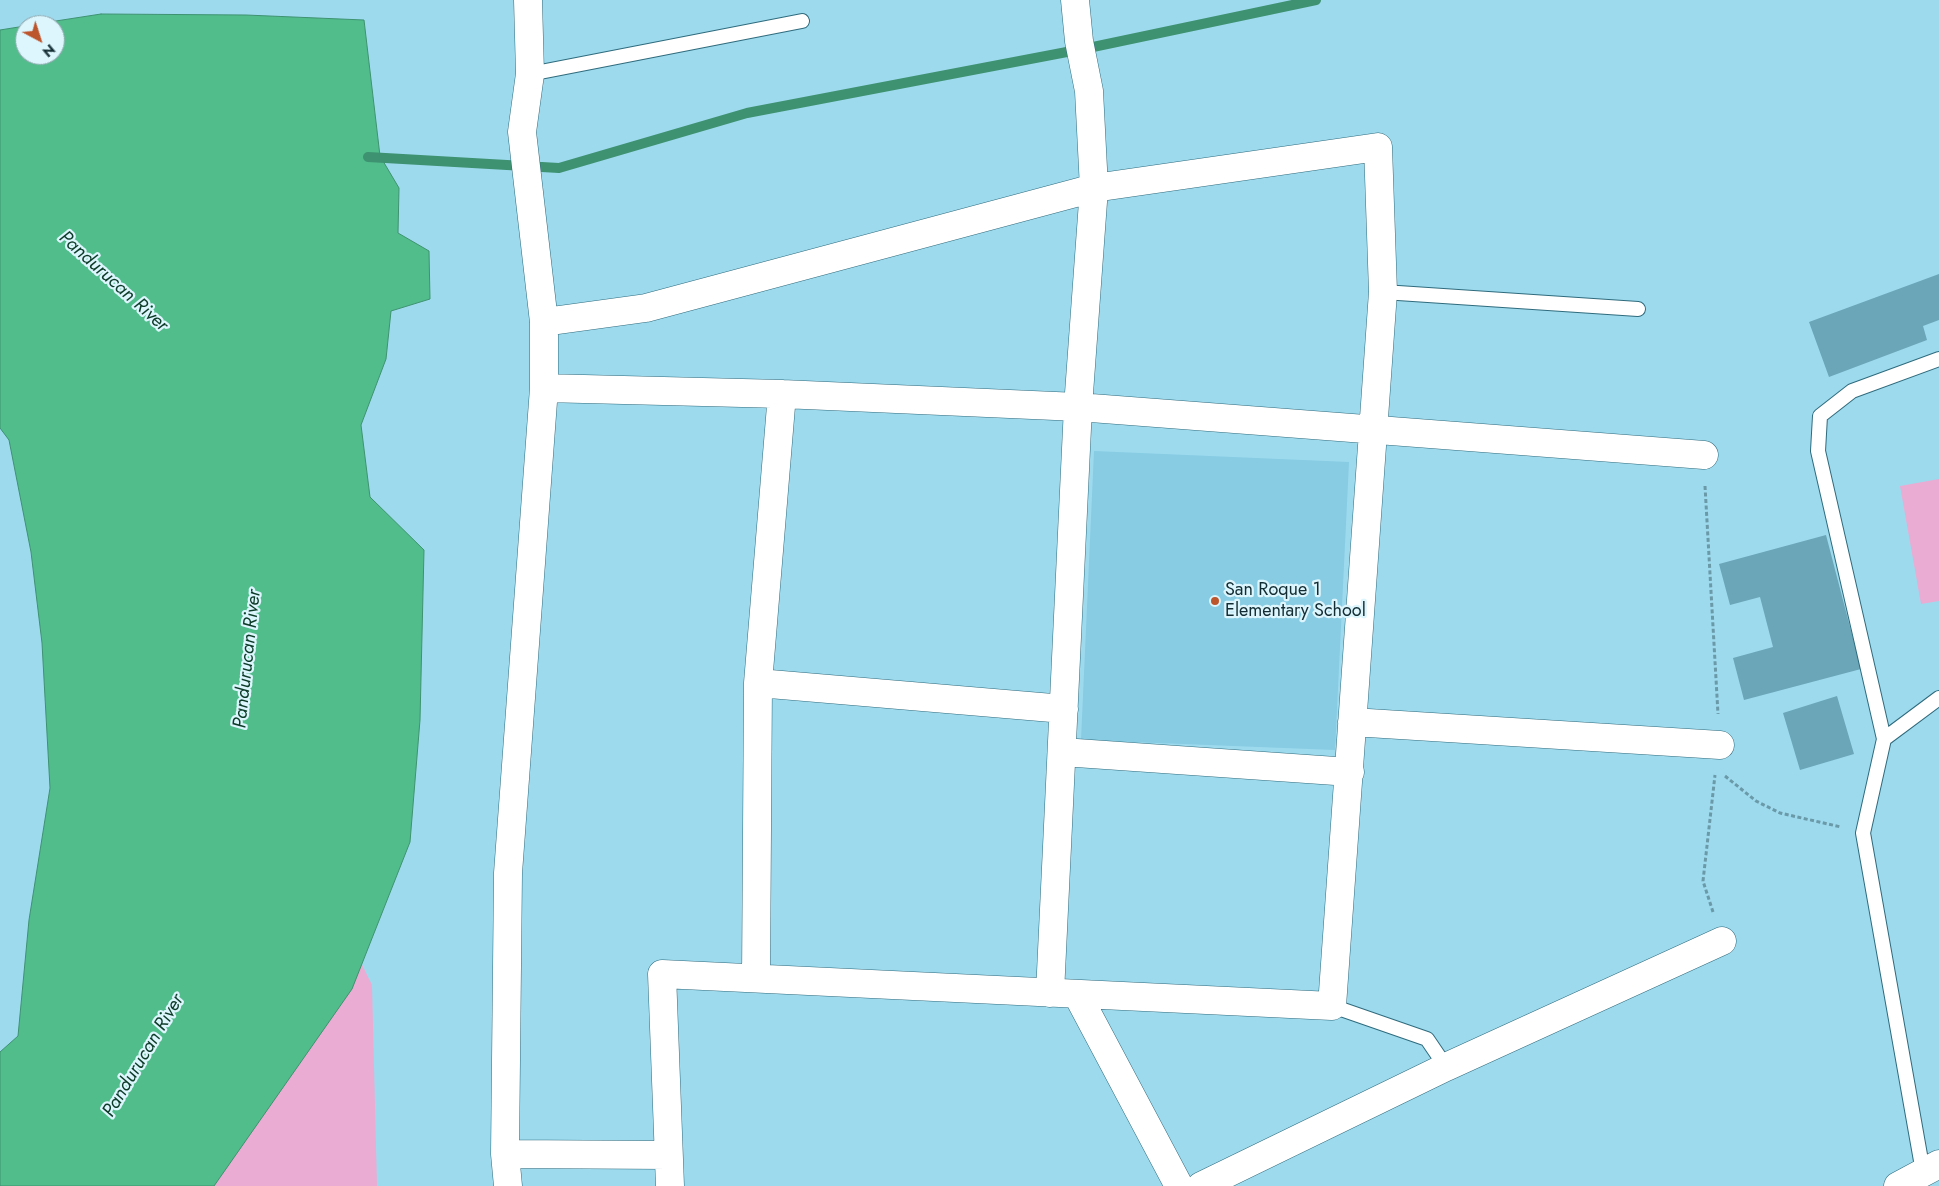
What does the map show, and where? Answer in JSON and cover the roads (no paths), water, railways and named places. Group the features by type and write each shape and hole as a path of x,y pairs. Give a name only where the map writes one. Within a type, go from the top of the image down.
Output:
{"street":[{"path":"508,1186 505,1154 508,873 544,388 544,322 522,132 530,74 528,0"},
{"path":"1075,0 1079,41 1089,91 1094,188 1078,408 1062,752 1064,993 1179,1186"},
{"path":"544,322 646,308 1094,188 1378,147 1383,292 1332,1006 662,974 670,1186"},
{"path":"544,388 782,394 1078,408 1374,428 1704,454"},
{"path":"756,978 758,683 782,394"},
{"path":"758,683 1064,709"},
{"path":"1352,722 1718,756"},
{"path":"1062,752 1350,772"},
{"path":"1201,1186 1446,1068 1722,941"},
{"path":"505,1154 668,1154"},
{"path":"1898,1186 1931,1168"}],"lane":[{"path":"530,74 802,21"},
{"path":"1383,292 1638,309"},
{"path":"1931,1168 1863,833 1884,739 1818,451 1820,416 1852,392 1939,360"},
{"path":"1884,739 1939,698"},
{"path":"1332,1006 1426,1039 1446,1068"}],"water":[{"name":"Pandurucan River","path":"101,14 246,15 364,20 380,156 399,188 398,233 429,251 430,299 391,311 386,359 361,425 370,497 424,550 420,720 410,842 352,989 214,1186 0,1186 0,1052 18,1036 29,920 50,788 42,643 31,552 9,440 0,428 0,30 15,28 15,65 65,65 65,20"}],"waterway":[{"path":"368,157 559,168 747,113 1093,47 1316,0"}],"place":[{"name":"San Roque 1 Elementary School","path":"1215,601"}]}
